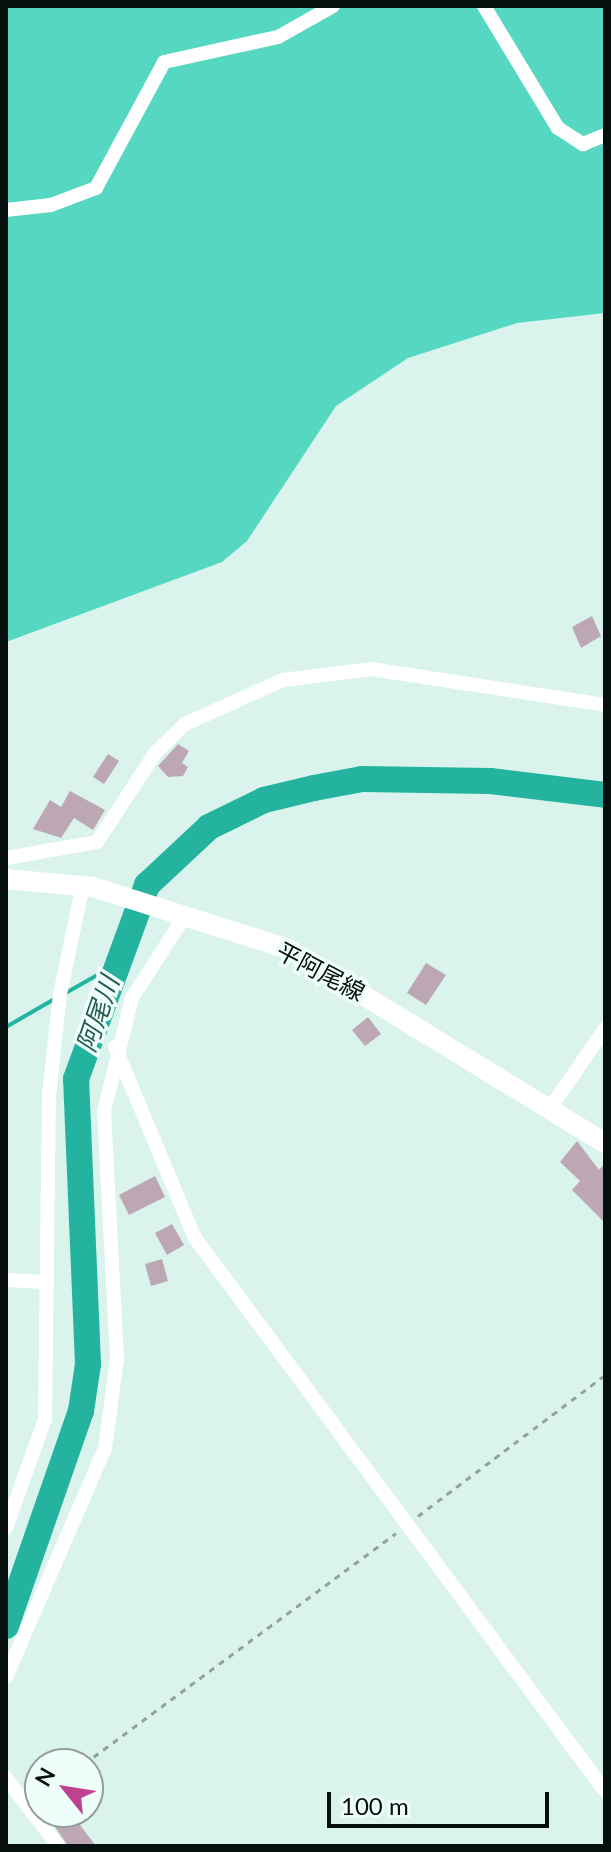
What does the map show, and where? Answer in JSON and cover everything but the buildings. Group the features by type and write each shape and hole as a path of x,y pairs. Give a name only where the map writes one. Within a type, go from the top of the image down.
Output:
{"main road":[{"name":"平阿尾線","path":"6,879 88,889 288,949 605,1143"}],"street":[{"path":"6,210 51,205 96,188 164,62 278,37 333,6"},
{"path":"484,6 558,128 583,144 605,135"},
{"path":"6,858 97,842 156,752 185,724 283,680 371,669 605,705"},
{"path":"6,1528 45,1419 49,1095 60,994 88,889"},
{"path":"6,1677 112,1420 117,1359 104,1111 115,1047 132,998 180,915"},
{"path":"550,1108 605,1029"},
{"path":"115,1047 195,1238 605,1791"},
{"path":"6,1280 47,1282"},
{"path":"6,1778 58,1846"}],"path":[{"path":"104,1749 605,1375"}],"green space":[{"path":"6,6 605,6 605,313 517,323 408,358 336,406 247,541 222,562 6,642"}],"waterway":[{"name":"阿尾川","path":"6,1626 81,1411 88,1364 76,1079 147,885 209,827 264,800 314,788 362,779 490,781 605,795"},
{"path":"64,994 113,966"},
{"path":"6,1027 56,998"}]}
